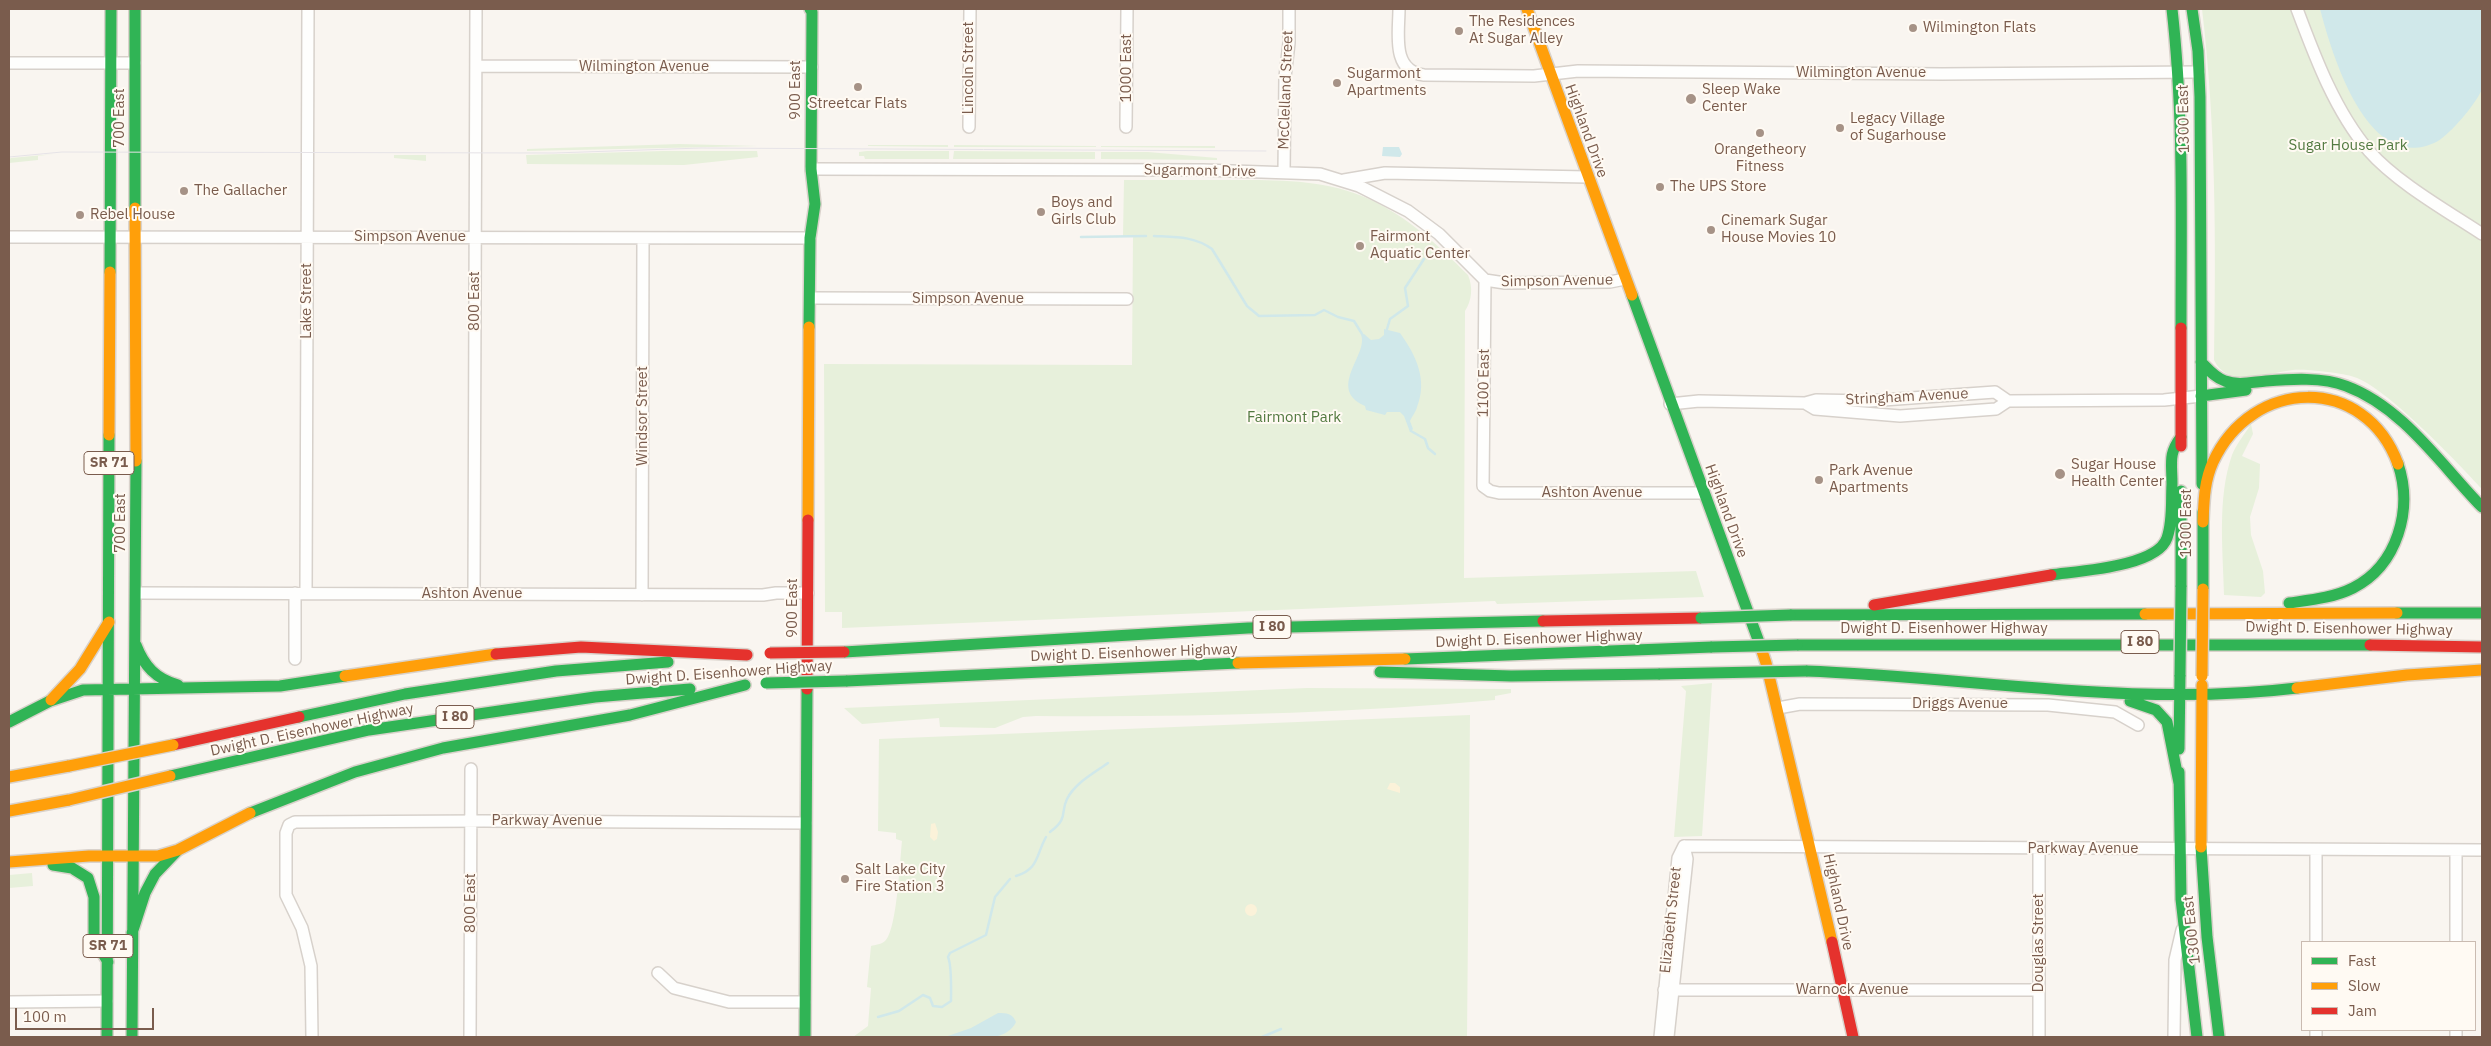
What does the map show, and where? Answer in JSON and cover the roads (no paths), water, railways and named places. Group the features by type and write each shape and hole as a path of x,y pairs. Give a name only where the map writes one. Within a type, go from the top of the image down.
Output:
{"main road":[{"name":"700 East","path":"107,1037 111,9"},
{"name":"700 East","path":"132,1037 132,850 136,645 135,9"},
{"name":"Highland Drive","path":"1527,9 1766,663 1811,848 1853,1037"},
{"name":"1300 East","path":"2172,9 2179,73 2182,397 2179,696 2180,850 2183,924 2197,1037"},
{"name":"1300 East","path":"2192,9 2199,72 2203,522 2201,850 2204,902 2220,1037"},
{"name":"900 East","path":"805,1037 810,298 810,238 806,224 806,196 811,169 812,10"},
{"path":"2201,362 2216,376 2226,382 2239,384 2281,380 2344,385 2372,398 2394,414 2482,507"},
{"path":"2201,396 2302,382"},
{"path":"2203,522 2206,481 2230,433 2250,414 2280,398 2313,396 2354,408 2376,425 2395,454 2402,484 2404,514 2396,539 2383,561 2362,583 2335,596 2230,613"},
{"path":"1814,615 2130,562 2146,557 2162,547 2167,539 2171,522 2172,449 2181,436"},
{"name":"Dwight D. Eisenhower Highway","path":"9,777 173,745 405,694 556,671 770,653 844,652 1248,628 1790,615 2482,613"},
{"path":"50,701 80,669 109,622"},
{"name":"Dwight D. Eisenhower Highway","path":"9,810 70,800 369,730 595,698 766,683 846,681 1153,666 1797,645 2260,643 2482,647"},
{"path":"136,645 139,654 154,676 171,683 193,688"},
{"path":"9,722 50,701 83,690 280,686 503,653 581,647 747,655"},
{"path":"1153,666 1511,676 1806,671 1884,674 2115,693 2179,696 2258,693 2407,675 2482,670"},
{"path":"108,711 114,722 114,832 119,847 158,856 178,850 260,808 364,770 443,748 630,715 745,685"},
{"path":"108,690 118,694 123,700 126,714 124,831 132,850"},
{"path":"2115,693 2130,701 2156,709 2163,715 2167,722 2179,783"},
{"path":"9,862 108,856 132,850"},
{"path":"132,933 144,893 155,874 178,850"},
{"path":"34,860 72,868 88,878 94,897 94,939 108,962"}],"street":[{"name":"Lake Street","path":"294,658 300,594 307,237 308,9"},
{"name":"800 East","path":"474,594 476,9"},
{"name":"Lincoln Street","path":"969,127 970,9"},
{"name":"1000 East","path":"1126,127 1127,9"},
{"name":"McClelland Street","path":"1284,172 1285,77 1289,43 1289,9"},
{"name":"Wilmington Avenue","path":"1399,9 1399,52 1404,66 1413,72 1454,76 1534,76 1578,71 2199,72"},
{"path":"2297,9 2329,86 2369,151 2389,170 2482,234"},
{"path":"9,63 135,63"},
{"name":"Wilmington Avenue","path":"476,66 812,67"},
{"name":"Sugarmont Drive","path":"811,169 1284,172 1320,174 1344,180 1385,173 1587,177"},
{"name":"Simpson Avenue","path":"1344,180 1386,198 1419,218 1485,280 1505,283 1610,282 1625,279"},
{"name":"Simpson Avenue","path":"9,237 810,238"},
{"name":"Windsor Street","path":"642,595 643,238"},
{"name":"1100 East","path":"1483,486 1485,280"},
{"name":"Simpson Avenue","path":"810,298 1127,299"},
{"name":"Stringham Avenue","path":"1670,404 1699,401 1805,403 1816,400 1869,401 1995,392 2008,400 2164,400 2201,396"},
{"name":"Stringham Avenue","path":"1805,403 1815,409 1911,415 1996,408 2008,400"},
{"name":"Ashton Avenue","path":"1483,486 1490,491 1499,493 1703,493"},
{"name":"Ashton Avenue","path":"136,593 763,596 776,593 808,593"},
{"name":"Driggs Avenue","path":"1778,708 1800,704 2048,705 2115,712 2138,725"},
{"name":"800 East","path":"470,1037 471,769"},
{"name":"Parkway Avenue","path":"312,1037 312,976 309,952 302,928 286,892 286,833 290,826 306,820 806,823"},
{"name":"Parkway Avenue","path":"1684,846 2180,850 2482,850"},
{"name":"Elizabeth Street","path":"1668,1037 1668,990 1678,858 1684,846"},
{"name":"Douglas Street","path":"2039,849 2039,1037"},
{"path":"2316,850 2316,941"},
{"path":"2456,850 2456,941"},
{"path":"2174,1037 2175,960 2183,924"},
{"path":"658,973 674,988 729,1002 805,1002"},
{"name":"Elizabeth Street","path":"1660,1037 1668,990"},
{"name":"Warnock Avenue","path":"1668,990 2039,990"},
{"path":"9,1002 108,1001"}],"water":[{"path":"2320,9 2482,9 2484,74 2482,89 2479,95 2456,125 2438,141 2413,148 2392,142 2373,127 2357,106 2334,54"},
{"path":"1383,147 1399,147 1402,154 1400,157 1382,156"},
{"path":"1384,329 1400,333 1411,350 1419,368 1421,378 1420,397 1416,411 1410,421 1413,429 1410,432 1404,416 1400,412 1387,412 1385,415 1366,410 1365,406 1354,399 1349,390 1351,371 1362,343 1361,335 1364,334 1371,340 1379,339 1384,335"},
{"path":"998,1013 1009,1014 1016,1022 1011,1029 1003,1034 985,1038 945,1037 971,1028"}],"waterway":[{"path":"1081,237 1146,236"},
{"path":"1154,236 1191,239 1212,249 1247,306 1259,316 1315,315 1324,310 1338,317 1354,321 1362,334"},
{"path":"1387,329 1390,319 1408,306 1405,288 1424,259"},
{"path":"1411,431 1425,439 1428,448 1435,454"},
{"path":"1050,832 1060,823 1070,793 1085,779 1108,763"},
{"path":"1016,876 1033,865 1046,837"},
{"path":"878,1017 899,1011 923,995 930,998 933,1006 942,1007 951,1001 951,972 948,957 950,953 986,935 995,897 1010,879"},
{"path":"1262,1037 1281,1029"}],"tram line":[{"path":"9,157 62,152 554,153 701,148 1266,151"}],"place":[{"name":"Wilmington Flats","path":"1913,28"},
{"name":"The Residences At Sugar Alley","path":"1459,31"},
{"name":"Sugarmont Apartments","path":"1337,83"},
{"name":"Streetcar Flats","path":"858,87"},
{"name":"Sleep Wake Center","path":"1691,99"},
{"name":"Legacy Village of Sugarhouse","path":"1840,128"},
{"name":"Orangetheory Fitness","path":"1760,133"},
{"name":"The UPS Store","path":"1660,187"},
{"name":"The Gallacher","path":"184,191"},
{"name":"Boys and Girls Club","path":"1041,212"},
{"name":"Rebel House","path":"80,215"},
{"name":"Cinemark Sugar House Movies 10","path":"1711,230"},
{"name":"Fairmont Aquatic Center","path":"1360,246"},
{"name":"Sugar House Health Center","path":"2060,474"},
{"name":"Park Avenue Apartments","path":"1819,480"},
{"name":"Salt Lake City Fire Station 3","path":"845,879"}],"park label":[{"name":"Sugar House Park","path":"2348,146"},
{"name":"Fairmont Park","path":"1294,418"}]}
